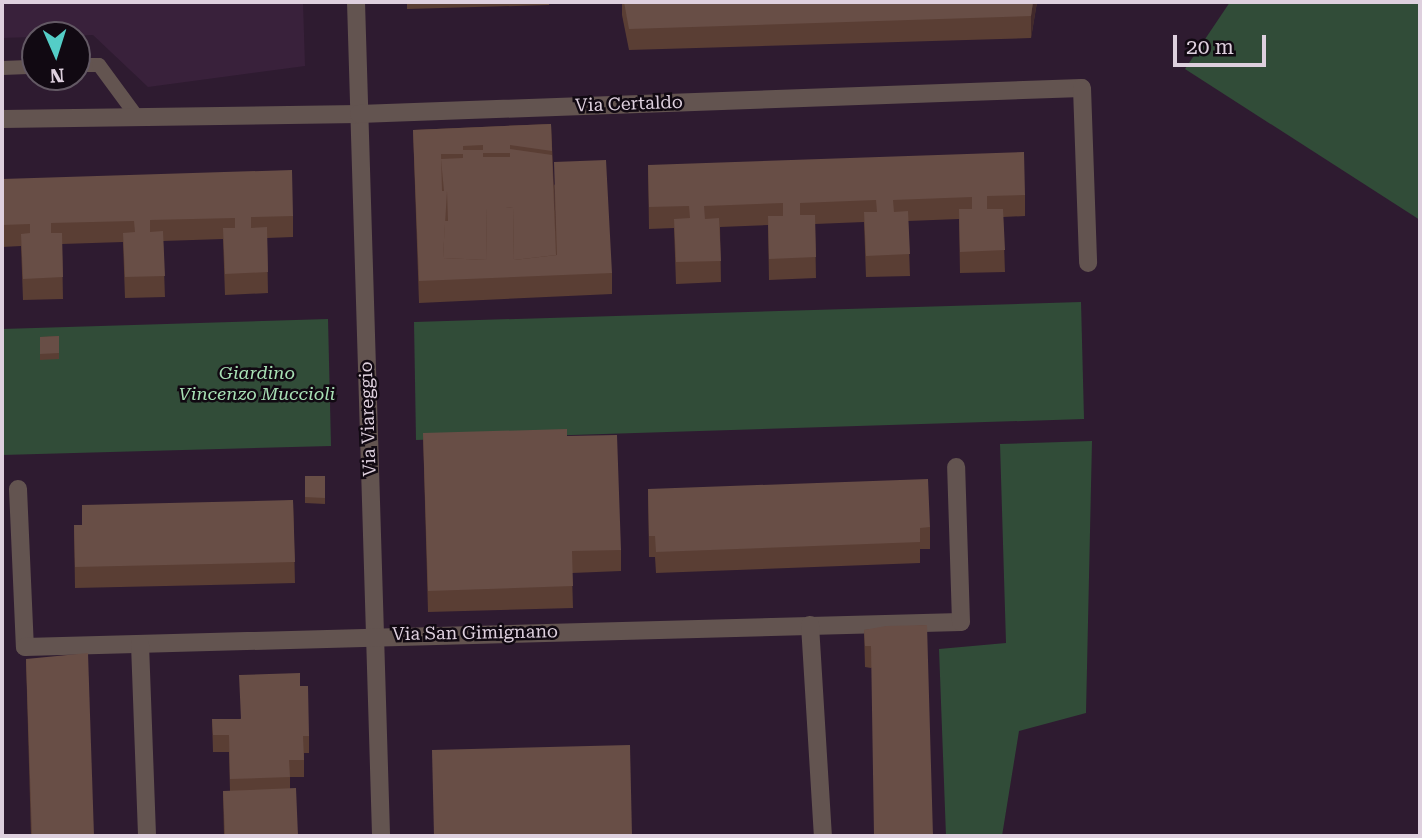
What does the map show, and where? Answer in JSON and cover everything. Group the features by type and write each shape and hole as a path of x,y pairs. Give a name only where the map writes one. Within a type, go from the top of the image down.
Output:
{"street":[{"name":"Via Viareggio","path":"356,2 381,836"},
{"name":"Via Certaldo","path":"2,119 135,114 359,114 1082,88 1088,263"},
{"name":"Via San Gimignano","path":"18,489 25,647 374,635 961,622 956,467"},
{"path":"810,625 823,836"},
{"path":"140,644 147,836"}],"lane":[{"path":"91,65 99,65 135,114"},
{"path":"2,68 21,67"}],"shaded area":[{"path":"2,2 303,2 305,66 148,87 91,35 91,21 21,21 21,37 2,38"}],"green space":[{"path":"1230,2 1420,2 1420,220 1185,69"},
{"path":"1081,302 1084,419 416,440 414,322"},
{"name":"Giardino Vincenzo Muccioli","path":"328,319 331,446 2,455 2,329"},
{"path":"1092,441 1086,713 1019,731 1002,836 946,836 939,649 1006,643 1000,444"}],"building":[{"path":"624,2 1033,2 1031,16 629,29"},
{"path":"551,124 552,151 510,145 510,153 483,153 483,145 463,146 463,154 441,154 442,191 447,191 443,258 487,260 486,208 493,208 493,218 506,218 506,207 513,208 514,260 557,255 554,162 606,160 612,273 419,281 413,130"},
{"path":"510,149 552,155 556,255 514,260 513,208 506,207 506,218 493,218 493,208 486,208 487,260 443,258 445,221 448,221 447,191 444,191 441,159 463,158 463,150 483,150 483,157 510,157"},
{"path":"1024,152 1025,195 987,196 987,209 1003,209 1005,250 960,252 959,209 972,209 972,197 893,200 894,212 908,211 910,254 866,256 864,212 877,212 876,200 800,203 800,215 815,215 816,257 769,259 768,216 783,216 783,203 704,206 705,219 719,218 721,261 676,262 674,219 690,218 689,206 649,207 648,165"},
{"path":"292,170 293,216 251,217 251,228 267,227 268,272 225,274 223,228 235,228 235,218 150,220 150,232 163,231 165,276 125,277 123,233 135,232 134,221 51,223 51,233 62,233 63,277 23,279 21,234 30,233 30,224 2,225 2,179"},
{"path":"59,336 59,353 40,354 40,337"},
{"path":"567,429 567,436 617,435 621,550 572,551 573,586 428,591 423,433"},
{"path":"305,476 325,476 325,498 305,497"},
{"path":"928,479 930,527 920,528 920,542 656,552 655,536 649,536 648,489"},
{"path":"293,500 295,562 75,567 74,525 82,525 82,505"},
{"path":"927,625 933,836 874,836 871,646 865,646 864,630 886,626"},
{"path":"88,653 94,836 32,836 26,659"},
{"path":"300,673 300,686 308,686 309,736 303,736 304,760 289,760 290,777 230,779 229,735 213,735 212,719 241,719 239,675"},
{"path":"630,745 632,836 434,836 432,750"},
{"path":"296,788 298,836 225,836 223,791"}]}
